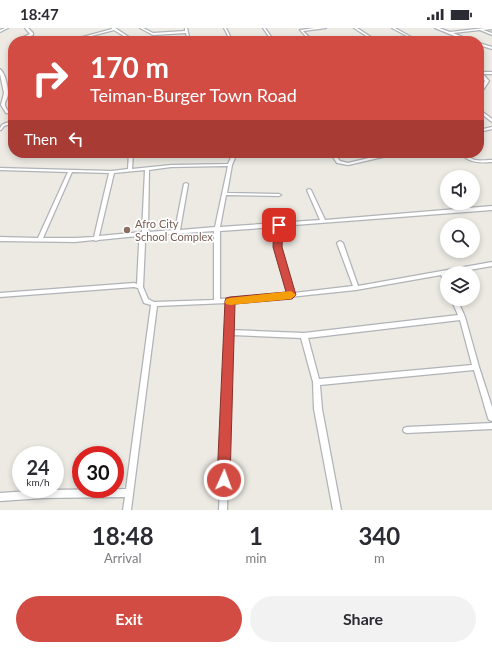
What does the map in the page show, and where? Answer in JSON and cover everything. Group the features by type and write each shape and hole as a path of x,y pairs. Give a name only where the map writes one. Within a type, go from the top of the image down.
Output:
{"street":[{"path":"0,31 7,28"},
{"path":"26,28 32,34 27,36"},
{"path":"141,28 153,34 187,30"},
{"path":"300,29 325,28"},
{"path":"355,28 369,36"},
{"path":"393,28 408,36"},
{"path":"436,28 457,36"},
{"path":"449,33 492,28"},
{"path":"87,36 113,29 125,36"},
{"path":"476,29 492,34"},
{"path":"0,70 2,85 6,93 2,104 8,112"},
{"path":"484,77 487,81 484,85"},
{"path":"484,114 492,121"},
{"path":"0,129 3,125 8,124"},
{"path":"130,170 131,158"},
{"path":"217,302 216,228 233,158"},
{"path":"336,158 339,162 348,164 372,158"},
{"path":"467,158 475,162 492,161"},
{"path":"0,169 112,172 201,164 230,165"},
{"path":"147,168 140,287 146,301 154,304 217,302 292,295 356,288 440,274"},
{"path":"40,240 70,172"},
{"path":"96,239 112,172"},
{"path":"177,231 186,184"},
{"path":"309,190 323,221"},
{"path":"224,194 279,195"},
{"path":"0,239 96,239 143,233 279,225 492,208"},
{"path":"279,225 278,247 292,295"},
{"path":"340,243 356,288"},
{"path":"480,266 492,264"},
{"path":"0,295 71,291 120,285 134,285 140,287"},
{"path":"223,510 230,301"},
{"path":"127,510 154,304"},
{"path":"457,306 462,317 492,418"},
{"path":"228,332 304,336 462,317"},
{"path":"304,336 316,382 318,409 337,510"},
{"path":"316,382 476,367"},
{"path":"407,430 492,426"},
{"path":"0,497 83,493 129,493"}],"slow traffic":[{"path":"230,302 291,295"}],"place":[{"name":"Afro City School Complex","path":"127,230"}],"route":[{"path":"224,480 230,301 292,295 280,260 278,247 279,225"}]}
